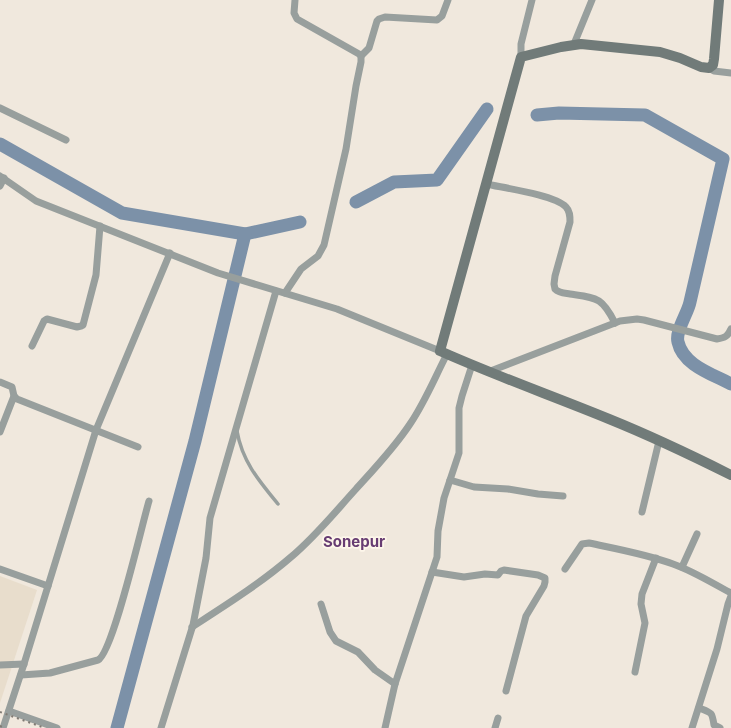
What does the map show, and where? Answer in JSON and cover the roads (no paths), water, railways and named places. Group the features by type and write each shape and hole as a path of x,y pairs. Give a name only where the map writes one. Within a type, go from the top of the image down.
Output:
{"street":[{"path":"295,0 294,14 297,19 361,56"},
{"path":"285,293 301,269 318,256 324,245 346,149 361,56 369,48 377,21 379,18 385,17 437,20 442,16 448,0"},
{"path":"192,627 276,569 307,542 382,459 410,424 424,400 443,352 486,184 522,57 521,44 532,0"},
{"path":"574,44 592,0"},
{"path":"709,68 714,59 719,0"},
{"path":"522,57 574,44 588,44 660,52 680,58 701,68 709,68 714,72 731,73"},
{"path":"0,108 66,140"},
{"path":"0,186 2,177 36,201 218,273 337,309 488,372 610,420 731,475"},
{"path":"486,184 549,198 566,206 570,215 570,222 555,276 555,289 561,292 596,299 605,306 615,323"},
{"path":"32,346 44,321 47,319 77,327 83,325 96,275 100,226"},
{"path":"3,728 21,675 96,430 170,253"},
{"path":"161,728 192,627 206,558 210,518 276,291"},
{"path":"488,372 615,323 637,319 717,339 724,338 728,335 731,329"},
{"path":"724,338 731,342"},
{"path":"386,728 395,684 437,557 440,514 459,453 459,408 472,365"},
{"path":"0,382 12,387 14,396 0,432"},
{"path":"14,396 17,399 138,447"},
{"path":"642,512 659,441"},
{"path":"450,480 474,487 508,489 538,494 564,496"},
{"path":"21,675 50,672 98,660 103,656 117,622 149,501"},
{"path":"682,567 697,534"},
{"path":"565,568 580,546 586,542 656,558 682,567 731,593"},
{"path":"635,672 645,620 641,604 642,594 656,558"},
{"path":"0,569 48,586"},
{"path":"432,572 469,577 484,574 498,575 504,570 538,575 545,578 544,586 526,616 506,691"},
{"path":"692,728 717,649 731,596"},
{"path":"321,604 329,628 336,640 358,652 375,670 395,684"},
{"path":"0,665 24,664"},
{"path":"699,708 711,712 714,718 714,725 720,728"},
{"path":"9,711 57,728"},
{"path":"495,728 498,718"}],"lane":[{"path":"236,429 239,446 245,460 266,490 278,504"}],"waterway":[{"path":"356,202 394,182 437,180 487,109"},
{"path":"537,115 559,113 645,115 723,159 690,302 678,333 678,342 681,350 692,363 731,384"},
{"path":"0,144 122,213 245,234 300,222"},
{"path":"117,728 195,441 245,234"}],"railway":[{"path":"0,712 45,728"},
{"path":"0,726 5,728"}],"district":[{"name":"Sonepur","path":"354,541"}]}
